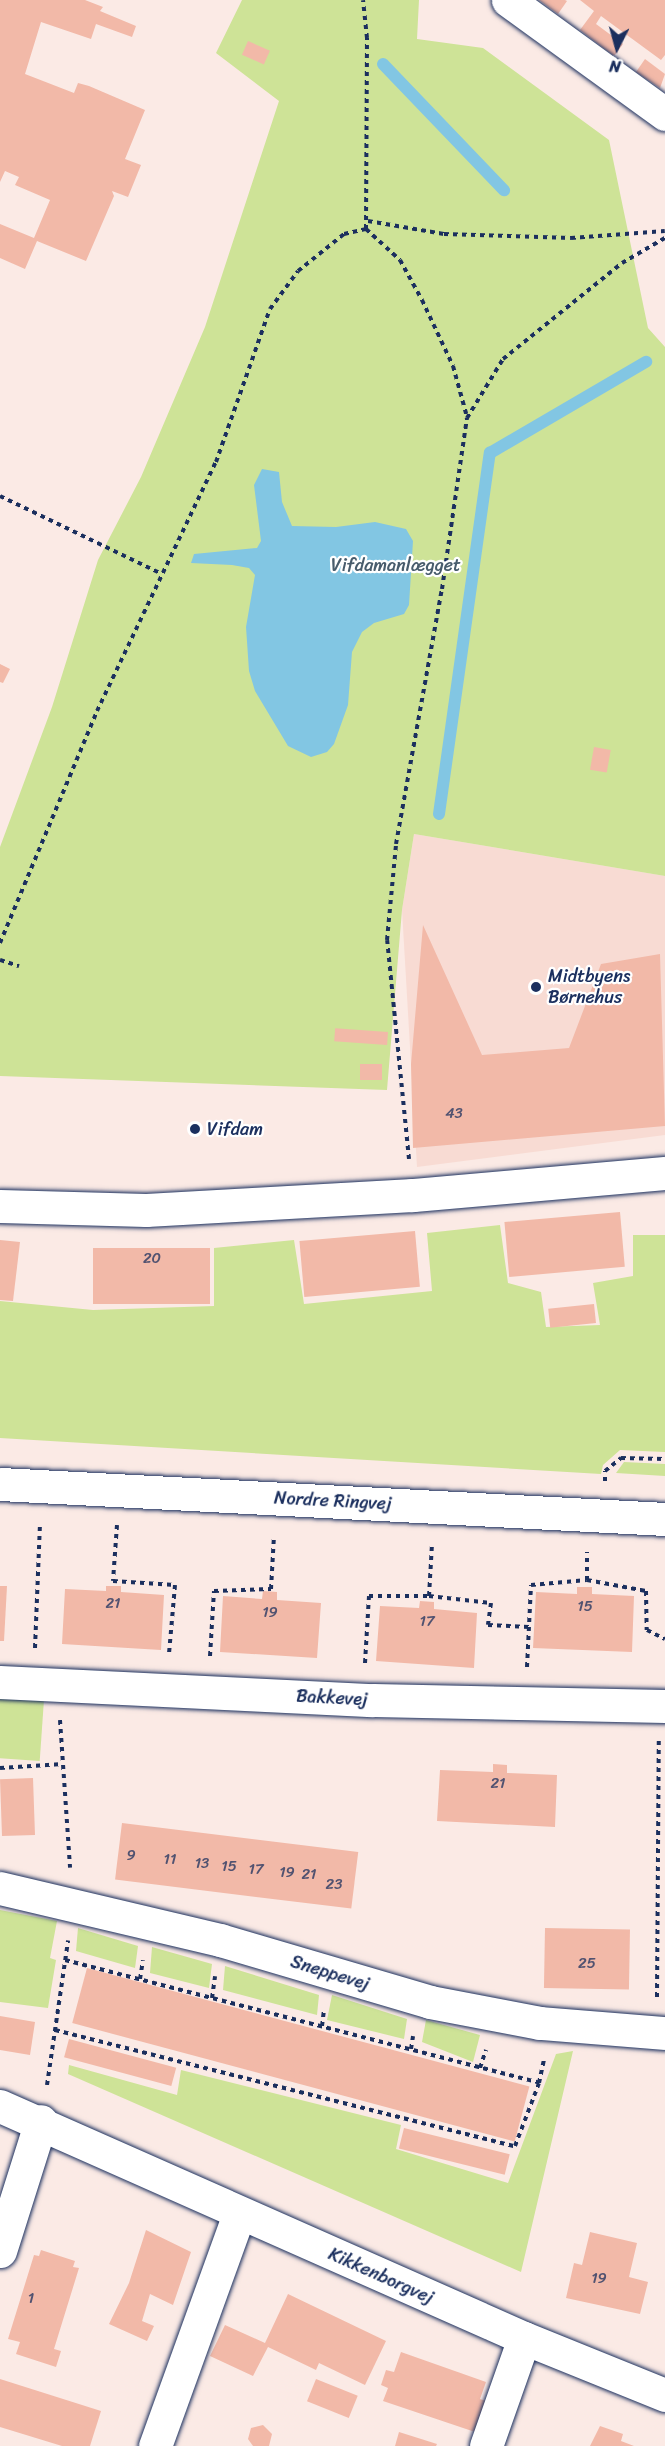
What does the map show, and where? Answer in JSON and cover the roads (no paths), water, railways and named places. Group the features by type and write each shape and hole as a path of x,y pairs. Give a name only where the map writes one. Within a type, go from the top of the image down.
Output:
{"street":[{"path":"508,0 665,114"},
{"path":"0,1206 146,1210 413,1195 665,1173"},
{"name":"Nordre Ringvej","path":"0,1484 665,1518"},
{"name":"Bakkevej","path":"0,1682 363,1700 662,1707"},
{"name":"Sneppevej","path":"0,1888 220,1940 430,2002 553,2024 661,2034"},
{"name":"Kikkenborgvej","path":"0,2106 41,2121 239,2214 524,2338 665,2395"},
{"path":"0,2251 41,2121"},
{"path":"154,2446 239,2214"},
{"path":"486,2446 524,2338"}],"water":[{"path":"262,469 279,472 282,502 292,526 336,527 375,522 406,529 413,541 409,605 404,614 374,623 362,632 352,652 348,705 334,744 327,752 311,757 288,746 255,691 249,671 246,627 255,575 249,568 191,563 194,554 257,548 261,541 254,485"}],"waterway":[{"path":"383,64 504,190"},
{"path":"439,814 490,453 646,362"}],"place":[{"name":"Midtbyens Børnehus","path":"536,987"},
{"name":"Vifdam","path":"195,1129"}],"park label":[{"name":"Vifdamanlægget","path":"396,565"}]}
